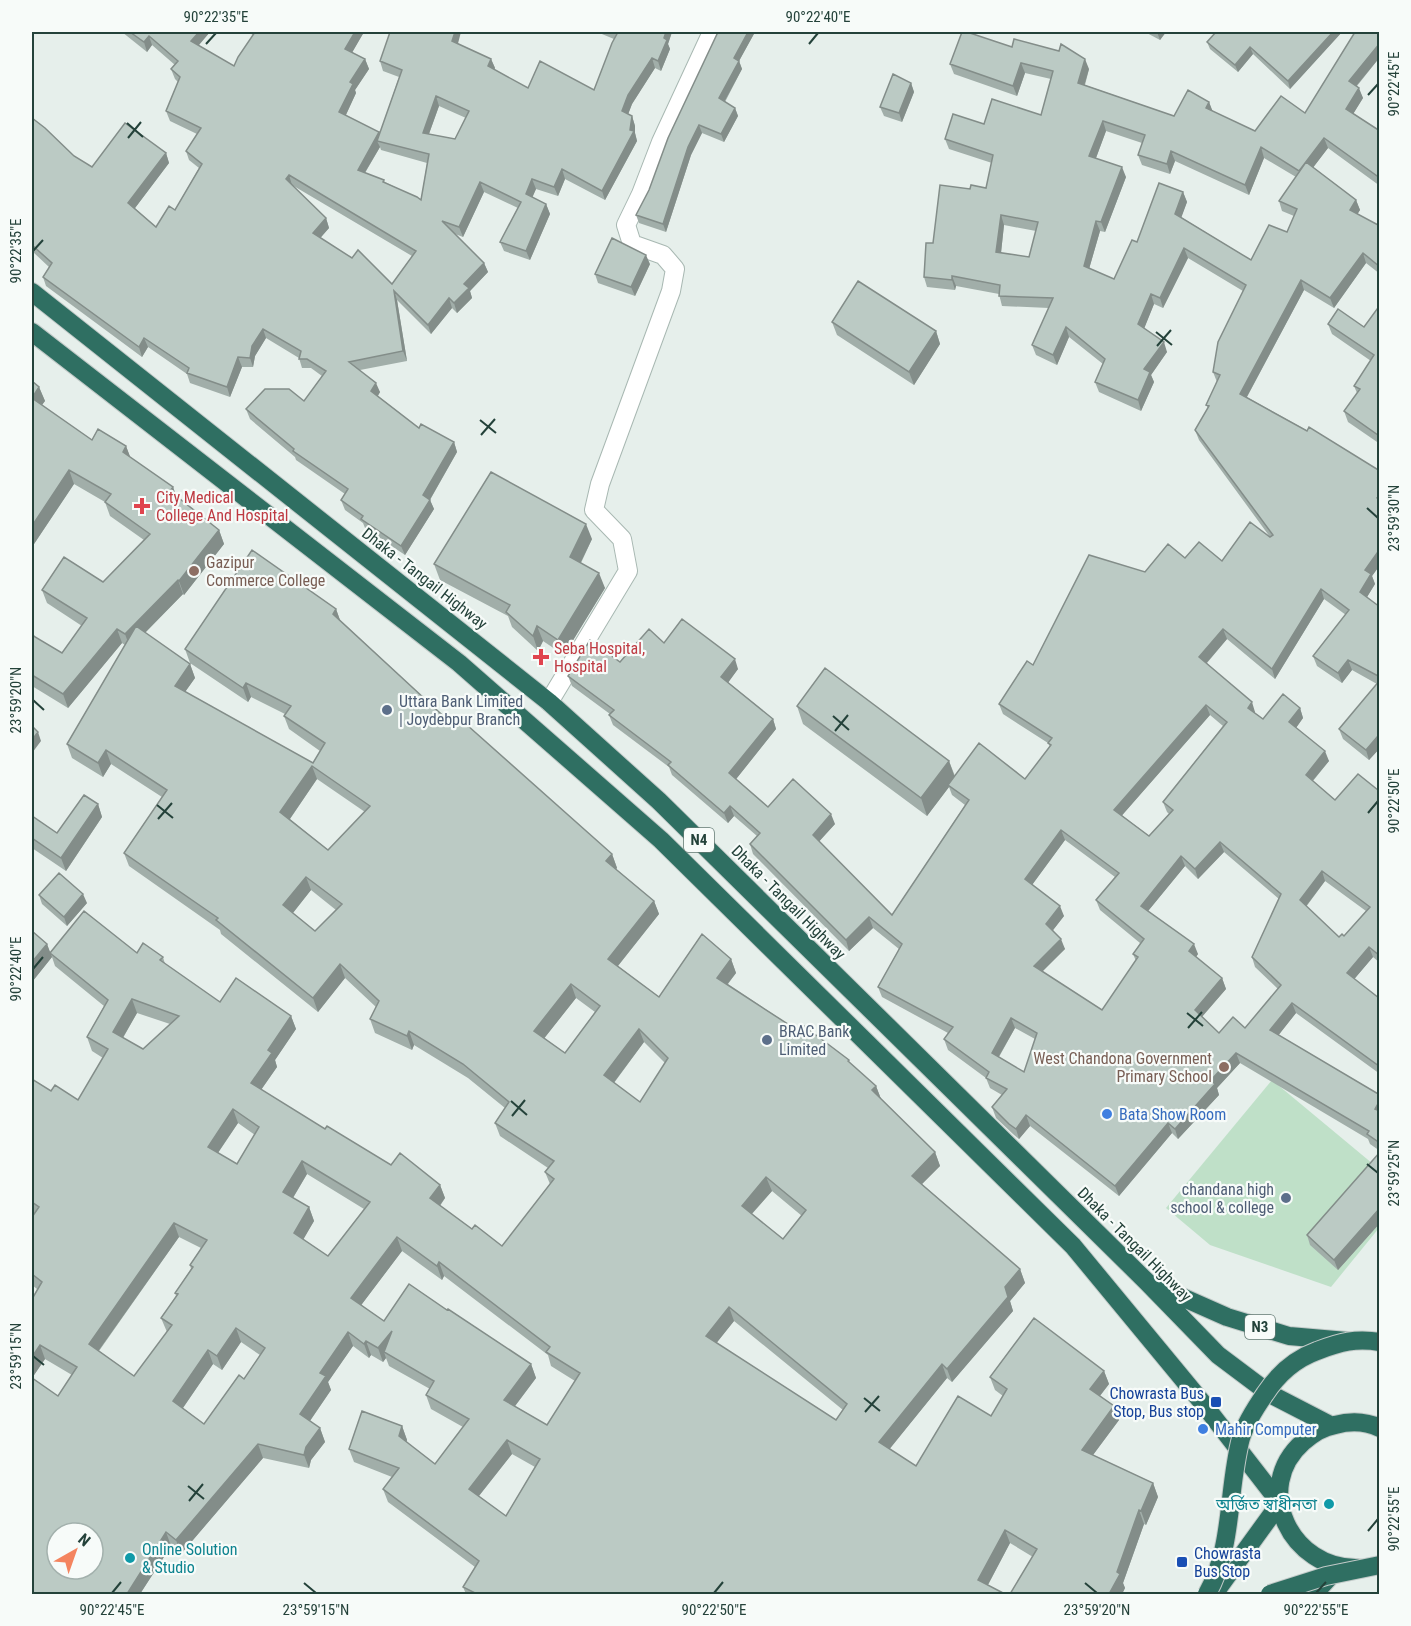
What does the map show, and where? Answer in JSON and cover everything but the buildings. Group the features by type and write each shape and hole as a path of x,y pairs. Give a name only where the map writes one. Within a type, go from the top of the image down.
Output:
{"highway":[{"name":"Dhaka - Tangail Highway","path":"32,292 549,702 659,801 1147,1282 1218,1355 1270,1394 1330,1425"},
{"name":"N4","path":"32,332 459,663 662,840 1073,1246 1201,1401 1280,1503"},
{"name":"N3","path":"1147,1282 1227,1317 1289,1336 1354,1342 1380,1341"},
{"path":"1207,1594 1214,1582 1225,1547 1242,1436 1253,1411 1275,1379 1304,1356 1332,1344 1362,1339 1380,1341"},
{"path":"1378,1426 1345,1422 1330,1425 1312,1434 1297,1447 1286,1464 1280,1483 1280,1503 1286,1525 1299,1545 1317,1559 1339,1567 1356,1568 1380,1563"},
{"path":"1214,1594 1280,1503"},
{"path":"1270,1594 1326,1576 1380,1563"},
{"path":"1314,1594 1339,1567"}],"street":[{"path":"549,702 628,571 622,539 594,510 600,484 671,291 675,269 663,255 632,244 626,225 642,194 661,141 712,32"}],"green space":[{"path":"1272,1080 1379,1169 1379,1228 1331,1287 1210,1245 1166,1208"}],"place":[{"name":"City Medical College And Hospital","path":"142,506"},
{"name":"Gazipur Commerce College","path":"194,571"},
{"name":"Seba Hospital, Hospital","path":"541,657"},
{"name":"Uttara Bank Limited | Joydebpur Branch","path":"387,710"},
{"name":"BRAC Bank Limited","path":"767,1040"},
{"name":"West Chandona Government Primary School","path":"1224,1067"},
{"name":"Bata Show Room","path":"1107,1114"},
{"name":"chandana high school & college","path":"1286,1198"},
{"name":"Chowrasta Bus Stop, Bus stop","path":"1216,1402"},
{"name":"Mahir Computer","path":"1203,1429"},
{"name":"অর্জিত স্বাধীনতা","path":"1329,1504"},
{"name":"Online Solution & Studio","path":"130,1558"},
{"name":"Chowrasta Bus Stop","path":"1182,1562"}]}
